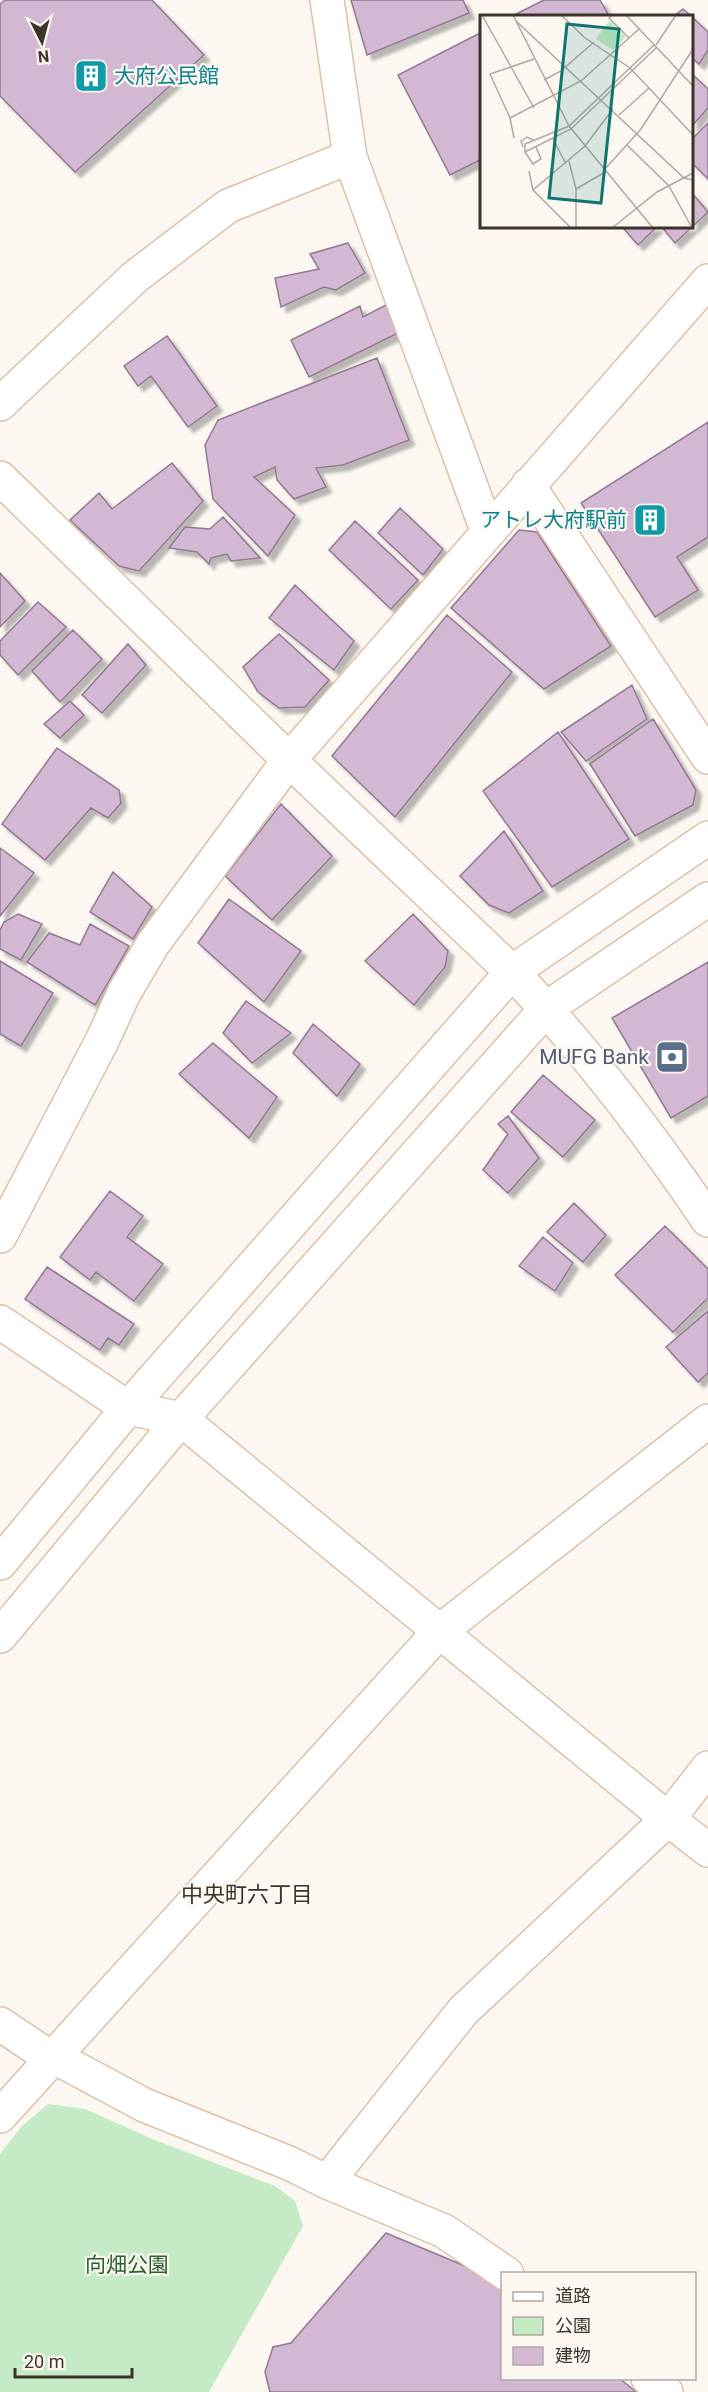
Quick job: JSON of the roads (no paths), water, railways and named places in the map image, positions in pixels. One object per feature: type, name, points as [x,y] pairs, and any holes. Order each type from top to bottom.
[{"type":"street","points":[[327,0],[350,157],[487,530]]},
{"type":"street","points":[[0,404],[135,277],[228,206],[350,157]]},
{"type":"street","points":[[0,1236],[102,1041],[124,993],[153,944],[289,760],[487,530],[708,281]]},
{"type":"street","points":[[0,478],[547,1008],[664,1156],[708,1220]]},
{"type":"street","points":[[528,484],[708,757]]},
{"type":"street","points":[[0,1563],[128,1408],[512,972],[708,837]]},
{"type":"street","points":[[0,1636],[181,1419],[547,1008],[708,899]]},
{"type":"street","points":[[0,1322],[128,1408],[181,1419],[708,1850]]},
{"type":"street","points":[[0,2116],[439,1632],[708,1421]]},
{"type":"street","points":[[327,2182],[463,2011],[668,1819],[708,1768]]},
{"type":"street","points":[[0,2024],[51,2058],[144,2105],[291,2164],[327,2182],[444,2231],[504,2272]]},
{"type":"street","points":[[649,2380],[666,2392]]},
{"type":"place","name":"大府公民館","points":[[91,76]]},
{"type":"place","name":"アトレ大府駅前","points":[[650,520]]},
{"type":"place","name":"MUFG Bank","points":[[672,1057]]},
{"type":"district","name":"中央町六丁目","points":[[247,1894]]},
{"type":"park label","name":"向畑公園","points":[[127,2265]]}]
